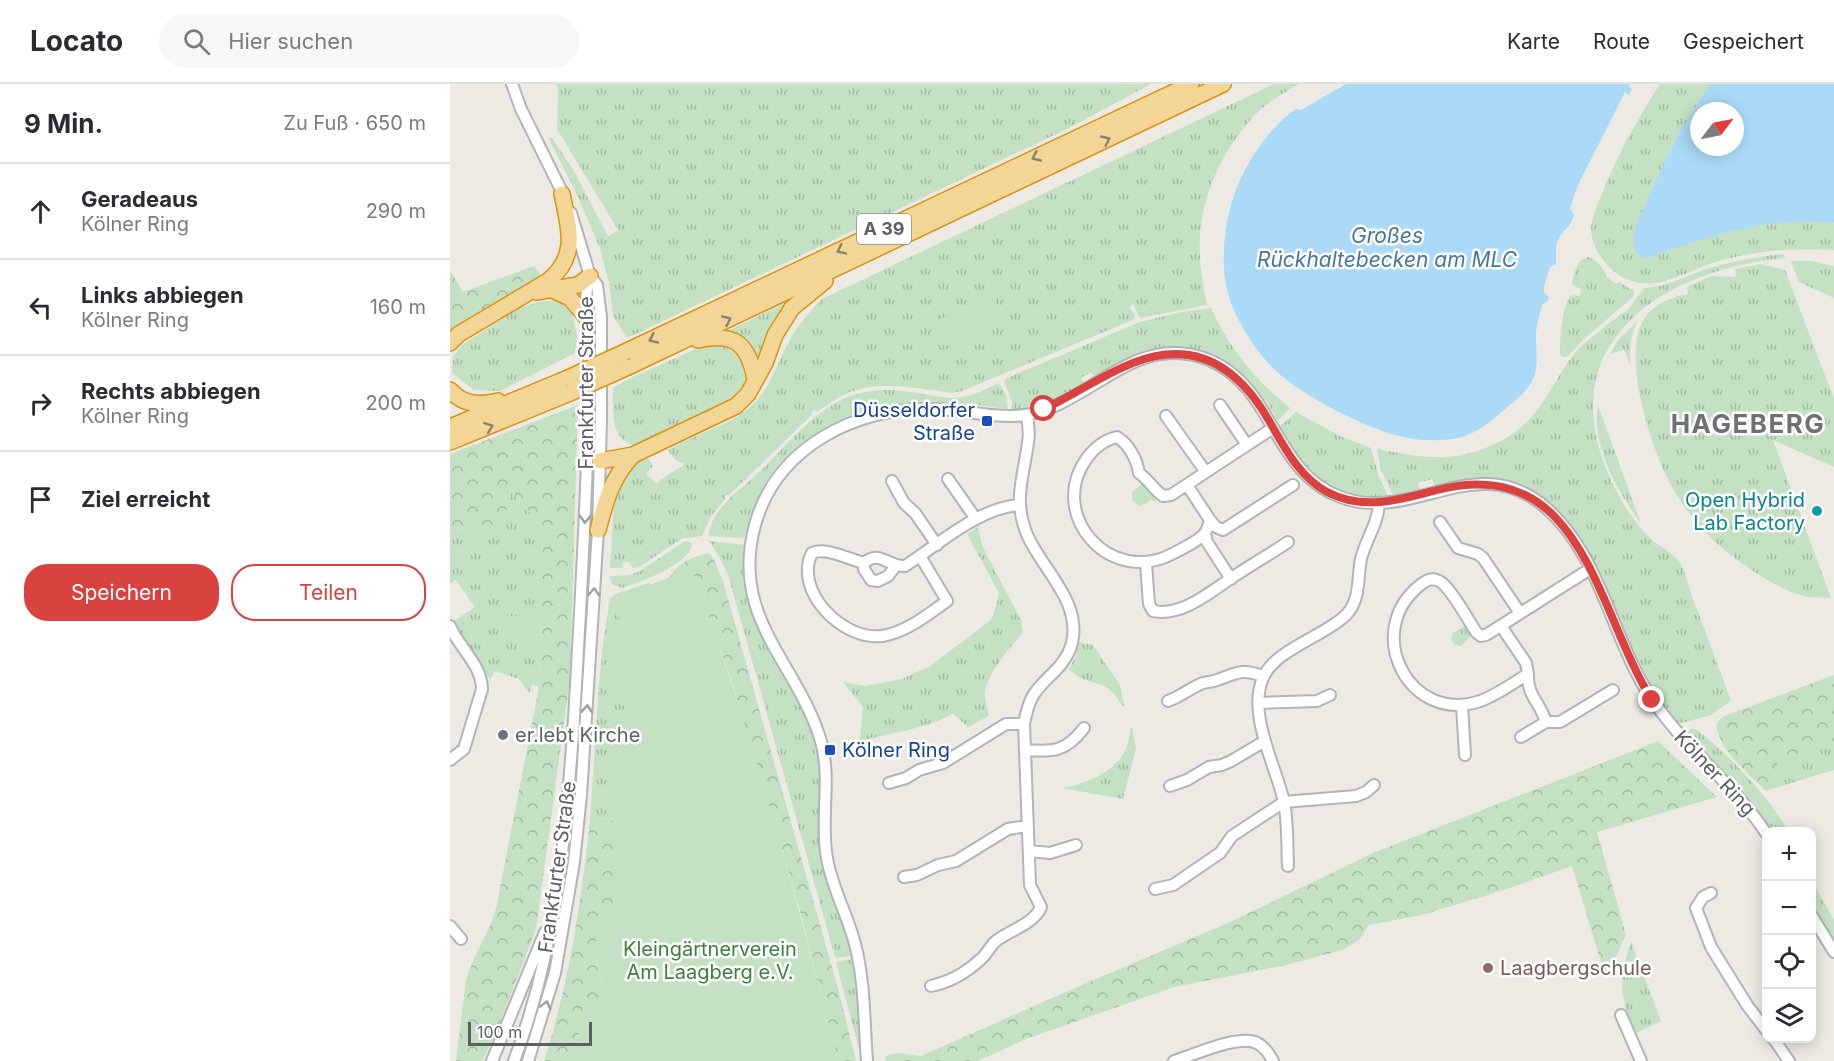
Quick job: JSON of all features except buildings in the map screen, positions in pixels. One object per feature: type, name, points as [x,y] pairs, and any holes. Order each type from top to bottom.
[{"type":"highway","name":"A 39","points":[[450,442],[628,359],[1191,84]]},
{"type":"highway","name":"A 39","points":[[628,359],[675,345],[1223,84]]},
{"type":"highway","points":[[550,285],[566,262],[569,250],[569,229],[562,194]]},
{"type":"highway","points":[[594,461],[633,455],[736,406],[748,394],[765,363],[775,336],[792,308],[852,261]]},
{"type":"highway","points":[[450,343],[476,322],[527,293],[550,285],[578,285],[590,276]]},
{"type":"highway","points":[[550,285],[575,302],[588,319]]},
{"type":"highway","points":[[675,345],[716,336],[731,338],[743,347],[752,363],[755,379]]},
{"type":"highway","name":"A 39","points":[[450,427],[539,391],[569,386]]},
{"type":"highway","points":[[450,390],[464,402],[484,404],[539,391]]},
{"type":"highway","points":[[598,530],[615,477],[633,455]]},
{"type":"street","points":[[512,84],[521,109],[579,235],[590,276]]},
{"type":"street","name":"Frankfurter Straße","points":[[528,1061],[555,973],[574,862],[581,795],[598,530],[586,288],[590,276]]},
{"type":"street","name":"Frankfurter Straße","points":[[514,1061],[531,1012],[542,970],[555,903],[568,793],[594,461],[601,317],[597,285],[590,276]]},
{"type":"street","name":"Kölner Ring","points":[[867,1061],[863,987],[858,956],[830,871],[824,839],[826,772],[823,750],[816,726],[758,616],[751,590],[749,558],[757,518],[768,490],[784,468],[803,450],[830,432],[884,412],[910,409],[1027,415],[1068,398],[1130,363],[1151,356],[1175,353],[1194,355],[1214,362],[1232,373],[1248,389],[1287,454],[1314,483],[1329,492],[1349,500],[1379,503],[1449,487],[1476,484],[1510,488],[1526,494],[1544,505],[1570,534],[1590,569],[1627,655],[1652,700],[1674,730],[1745,804],[1762,827]]},
{"type":"street","points":[[1220,405],[1247,444]]},
{"type":"street","points":[[931,986],[947,982],[979,961],[990,946],[1034,917],[1041,907],[1030,885],[1024,724],[1033,695],[1057,671],[1066,657],[1072,643],[1073,630],[1072,616],[1065,598],[1030,542],[1018,505],[1029,441],[1027,415]]},
{"type":"street","points":[[1166,416],[1205,471]]},
{"type":"street","points":[[1205,534],[1163,559],[1146,563],[1119,560],[1100,549],[1085,532],[1075,500],[1076,482],[1084,462],[1095,449],[1107,440],[1117,437],[1123,441],[1137,463],[1139,473],[1148,479],[1156,491],[1164,496],[1171,495],[1273,428]]},
{"type":"street","points":[[948,479],[976,519]]},
{"type":"street","points":[[892,481],[904,503],[915,513],[937,545]]},
{"type":"street","points":[[1187,484],[1210,520],[1216,527],[1223,530],[1293,485]]},
{"type":"street","points":[[1288,866],[1284,802],[1265,741],[1259,704],[1263,676],[1284,655],[1334,625],[1347,614],[1358,593],[1361,561],[1378,516],[1379,503]]},
{"type":"street","points":[[920,556],[948,601],[904,630],[880,636],[850,631],[829,616],[820,604],[809,576],[808,560],[812,553],[817,551],[825,551],[864,563],[874,557],[881,558],[895,567],[905,566],[920,556],[937,545],[976,519],[1002,507],[1018,505]]},
{"type":"street","points":[[1210,520],[1205,534],[1207,542],[1231,579]]},
{"type":"street","points":[[1440,522],[1458,548],[1478,554],[1483,558],[1520,613]]},
{"type":"street","points":[[1146,563],[1149,604],[1153,611],[1162,613],[1189,605],[1288,542]]},
{"type":"street","points":[[864,563],[867,575],[871,580],[878,581],[888,576],[895,567]]},
{"type":"street","points":[[1528,674],[1490,697],[1462,705],[1437,701],[1413,686],[1404,675],[1396,658],[1393,629],[1396,616],[1407,596],[1429,579],[1437,580],[1444,584],[1481,636],[1501,626],[1590,569]]},
{"type":"street","points":[[1501,626],[1526,663],[1527,687],[1546,722]]},
{"type":"street","points":[[450,629],[482,679],[482,689],[464,749],[450,760]]},
{"type":"street","points":[[1168,701],[1181,697],[1201,684],[1239,671],[1263,676]]},
{"type":"street","points":[[1521,737],[1546,722],[1560,722],[1613,690]]},
{"type":"street","points":[[1259,704],[1317,701],[1330,694]]},
{"type":"street","points":[[1462,705],[1464,755]]},
{"type":"street","points":[[889,783],[943,763],[1006,724],[1024,724]]},
{"type":"street","points":[[1024,750],[1052,751],[1064,747],[1075,741],[1084,728]]},
{"type":"street","points":[[1170,786],[1187,780],[1209,767],[1231,761],[1265,741]]},
{"type":"street","points":[[1155,889],[1173,885],[1220,854],[1232,836],[1284,802],[1356,796],[1366,792],[1374,785]]},
{"type":"street","points":[[904,877],[917,875],[938,865],[956,861],[1008,829],[1027,826]]},
{"type":"street","points":[[1029,851],[1050,853],[1076,845]]},
{"type":"street","points":[[1711,893],[1704,897],[1696,908],[1711,947],[1747,1005],[1762,1024]]},
{"type":"street","points":[[492,1061],[545,934],[555,903]]},
{"type":"street","points":[[1816,923],[1834,952]]},
{"type":"street","points":[[450,926],[461,939]]},
{"type":"street","points":[[1621,1016],[1641,1061]]},
{"type":"street","points":[[1174,1061],[1245,1040],[1258,1043],[1269,1053],[1273,1061]]},
{"type":"street","points":[[1776,1043],[1789,1061]]},
{"type":"green space","points":[[556,84],[1151,84],[1063,131],[627,338],[613,316],[609,282],[599,246],[549,139],[552,138],[574,171],[608,236],[618,230],[557,129],[558,91]]},
{"type":"green space","points":[[1274,84],[1299,84],[1263,107],[1242,130],[1221,162],[1207,198],[1202,216],[1200,254],[1207,305],[1140,318],[1133,304],[1129,308],[1134,313],[1135,319],[962,391],[953,393],[888,386],[862,388],[850,392],[817,412],[815,410],[811,413],[812,415],[729,495],[724,497],[725,499],[712,515],[702,536],[681,539],[639,567],[633,568],[629,562],[623,562],[623,568],[610,568],[614,503],[620,484],[627,472],[642,458],[649,459],[653,466],[646,474],[656,483],[685,464],[675,460],[668,450],[727,422],[748,409],[766,387],[795,331],[822,299]]},
{"type":"green space","points":[[1660,84],[1711,84],[1699,102],[1690,102],[1690,116],[1685,123],[1694,240],[1763,224],[1816,221],[1834,223],[1834,250],[1804,249],[1760,252],[1716,262],[1656,283],[1631,281],[1620,276],[1600,255],[1594,245],[1591,228],[1598,203],[1610,175],[1637,122]]},
{"type":"green space","points":[[1783,254],[1785,258],[1737,266],[1692,281],[1654,301],[1623,328],[1602,361],[1593,399],[1598,444],[1618,494],[1643,531],[1680,563],[1731,701],[1709,716],[1676,724],[1639,669],[1601,575],[1598,575],[1579,539],[1512,483],[1492,479],[1473,479],[1435,486],[1433,479],[1418,483],[1420,490],[1393,495],[1381,470],[1377,449],[1420,456],[1447,457],[1475,452],[1496,443],[1514,433],[1529,419],[1540,407],[1575,353],[1597,332],[1627,311],[1644,288],[1667,284],[1731,262]]},
{"type":"green space","points":[[1589,257],[1616,284],[1619,282],[1634,291],[1633,297],[1584,339],[1567,357],[1562,357],[1560,355],[1561,332],[1565,306],[1572,295],[1580,296],[1581,289],[1572,283],[1575,270],[1581,260]]},
{"type":"green space","points":[[1791,261],[1812,261],[1834,266],[1834,298],[1799,282]]},
{"type":"green space","points":[[1760,264],[1785,270],[1834,399],[1834,467],[1773,440],[1831,598],[1808,597],[1782,588],[1739,561],[1705,532],[1693,518],[1666,476],[1643,410],[1638,385],[1636,342],[1641,325],[1649,313],[1660,303],[1688,294],[1687,287],[1711,276],[1736,277],[1735,269]]},
{"type":"green space","points":[[534,266],[542,276],[471,316],[450,334],[450,270],[463,292]]},
{"type":"green space","points":[[992,297],[1003,322],[944,347],[933,322]]},
{"type":"green space","points":[[541,301],[558,301],[572,312],[577,335],[575,353],[500,391],[474,390],[452,373],[453,356],[462,345],[519,308]]},
{"type":"green space","points":[[787,302],[761,357],[756,358],[745,338],[730,330]]},
{"type":"green space","points":[[1211,308],[1235,351],[1254,374],[1290,408],[1278,421],[1266,400],[1263,401],[1226,363],[1206,353],[1186,349],[1165,350],[1143,355],[1119,364],[1095,377],[1091,372],[1081,378],[1085,384],[1068,393],[1041,404],[1012,410],[1012,402],[1004,381],[1007,378],[1140,322]]},
{"type":"green space","points":[[1638,320],[1631,343],[1631,367],[1624,350],[1610,354],[1618,340]]},
{"type":"green space","points":[[707,344],[730,345],[742,353],[748,378],[744,390],[736,399],[639,446],[629,444],[622,439],[613,416],[613,388]]},
{"type":"green space","points":[[999,383],[1006,394],[1008,409],[978,405],[977,408],[908,405],[885,408],[842,421],[804,444],[773,476],[758,500],[744,538],[709,536],[714,518],[726,502],[814,418],[841,400],[869,391],[881,390],[958,398]]},
{"type":"green space","points":[[578,405],[570,679],[536,929],[496,1033],[482,1061],[456,1061],[466,980],[496,909],[539,687],[543,529],[511,489],[502,532],[450,529],[450,454]]},
{"type":"green space","points":[[1598,405],[1641,524],[1615,483],[1602,452],[1597,421]]},
{"type":"green space","points":[[1296,412],[1340,436],[1371,448],[1378,474],[1388,496],[1352,495],[1330,487],[1311,474],[1295,456],[1278,428]]},
{"type":"green space","points":[[1140,480],[1151,489],[1156,502],[1150,500],[1139,506],[1132,500],[1132,492],[1141,485]]},
{"type":"green space","points":[[511,489],[543,529],[539,687],[532,684],[529,693],[519,679],[495,671],[490,680],[454,621],[475,607],[456,580],[450,583],[450,529],[502,532]]},
{"type":"green space","points":[[978,527],[982,545],[1021,620],[1023,633],[990,677],[985,695],[989,716],[968,727],[953,714],[920,727],[864,740],[859,747],[863,707],[843,682],[865,686],[902,679],[930,666],[991,620],[999,593],[967,534]]},
{"type":"green space","points":[[685,541],[692,545],[689,552],[673,566],[622,588],[612,584],[609,576],[630,575],[640,571]]},
{"type":"green space","points":[[709,541],[745,545],[746,583],[759,630],[802,708],[812,732],[820,767],[819,835],[822,862],[852,950],[850,956],[835,957],[728,575]]},
{"type":"green space","points":[[709,553],[723,581],[839,992],[856,1061],[838,1061],[800,911],[731,679],[691,570],[669,578],[686,561]]},
{"type":"green space","name":"Kleingärtnerverein Am Laagberg e.V.","points":[[691,569],[734,690],[772,813],[838,1061],[564,1061],[576,1038],[605,1004],[595,949],[599,923],[616,923],[611,738],[612,721],[622,719],[626,708],[614,697],[610,648],[620,619],[616,594],[648,583],[652,584]]},
{"type":"green space","points":[[616,594],[620,619],[610,648],[626,708],[622,719],[612,721],[614,821],[590,821],[603,644],[610,598]]},
{"type":"green space","points":[[502,616],[538,616],[537,637],[502,637]]},
{"type":"green space","points":[[1467,624],[1473,634],[1461,646],[1454,644],[1451,639],[1452,634]]},
{"type":"green space","points":[[1078,642],[1093,645],[1120,685],[1124,706],[1110,690],[1083,679],[1069,669],[1076,656]]},
{"type":"green space","points":[[1834,675],[1834,747],[1793,755],[1781,760],[1775,769],[1775,788],[1766,791],[1729,753],[1716,725],[1722,717]]},
{"type":"green space","points":[[1132,727],[1136,749],[1123,799],[1062,788],[1086,782],[1108,770],[1124,752]]},
{"type":"green space","points":[[1695,729],[1720,749],[1771,805],[1786,827],[1769,827],[1742,793],[1684,733]]},
{"type":"green space","points":[[1658,741],[1717,797],[1597,832],[1626,935],[1608,975],[1601,962],[1572,866],[1422,915],[1369,925],[1359,940],[1342,950],[1286,965],[1174,987],[1026,1039],[978,1061],[886,1061],[885,1056],[899,1053],[921,1056],[1228,923],[1373,853]]},
{"type":"green space","points":[[1834,747],[1834,770],[1775,788],[1775,769],[1781,760],[1793,755]]},
{"type":"green space","points":[[590,821],[614,821],[617,923],[595,949],[605,1004],[576,1038],[564,1061],[544,1061],[553,1032],[573,942]]},
{"type":"green space","points":[[1816,888],[1834,920],[1834,942],[1816,913]]},
{"type":"green space","points":[[1631,942],[1661,1021],[1634,1034],[1623,999],[1622,988],[1624,966]]},
{"type":"green space","points":[[851,959],[858,982],[862,1061],[836,962]]},
{"type":"water","name":"Großes Rückhaltebecken am MLC","points":[[1346,84],[1630,84],[1632,89],[1629,95],[1625,92],[1578,185],[1570,208],[1574,215],[1557,243],[1556,264],[1550,267],[1544,287],[1544,293],[1549,297],[1548,301],[1542,305],[1536,329],[1537,363],[1532,381],[1523,393],[1495,418],[1468,435],[1447,440],[1399,436],[1369,426],[1317,400],[1287,380],[1263,357],[1241,325],[1228,295],[1224,265],[1225,235],[1235,192],[1245,170],[1268,135],[1286,116]]},
{"type":"water","points":[[1711,84],[1834,84],[1834,223],[1786,222],[1739,229],[1648,258],[1641,257],[1635,252],[1634,237],[1637,222],[1664,163],[1690,116],[1690,156],[1744,156],[1744,102],[1699,102]]},
{"type":"place","name":"Düsseldorfer Straße","points":[[987,421]]},
{"type":"place","name":"Open Hybrid Lab Factory","points":[[1817,511]]},
{"type":"place","name":"er.lebt Kirche","points":[[503,735]]},
{"type":"place","name":"Kölner Ring","points":[[830,750]]},
{"type":"place","name":"Laagbergschule","points":[[1488,968]]},
{"type":"district","name":"HAGEBERG","points":[[1748,424]]},
{"type":"route","points":[[1044,409],[1130,363],[1151,356],[1175,353],[1194,355],[1214,362],[1232,373],[1248,389],[1264,412],[1287,454],[1305,476],[1329,492],[1349,500],[1368,503],[1386,503],[1449,487],[1476,484],[1495,485],[1526,494],[1544,505],[1559,520],[1579,548],[1600,589],[1627,655],[1652,700]]}]
